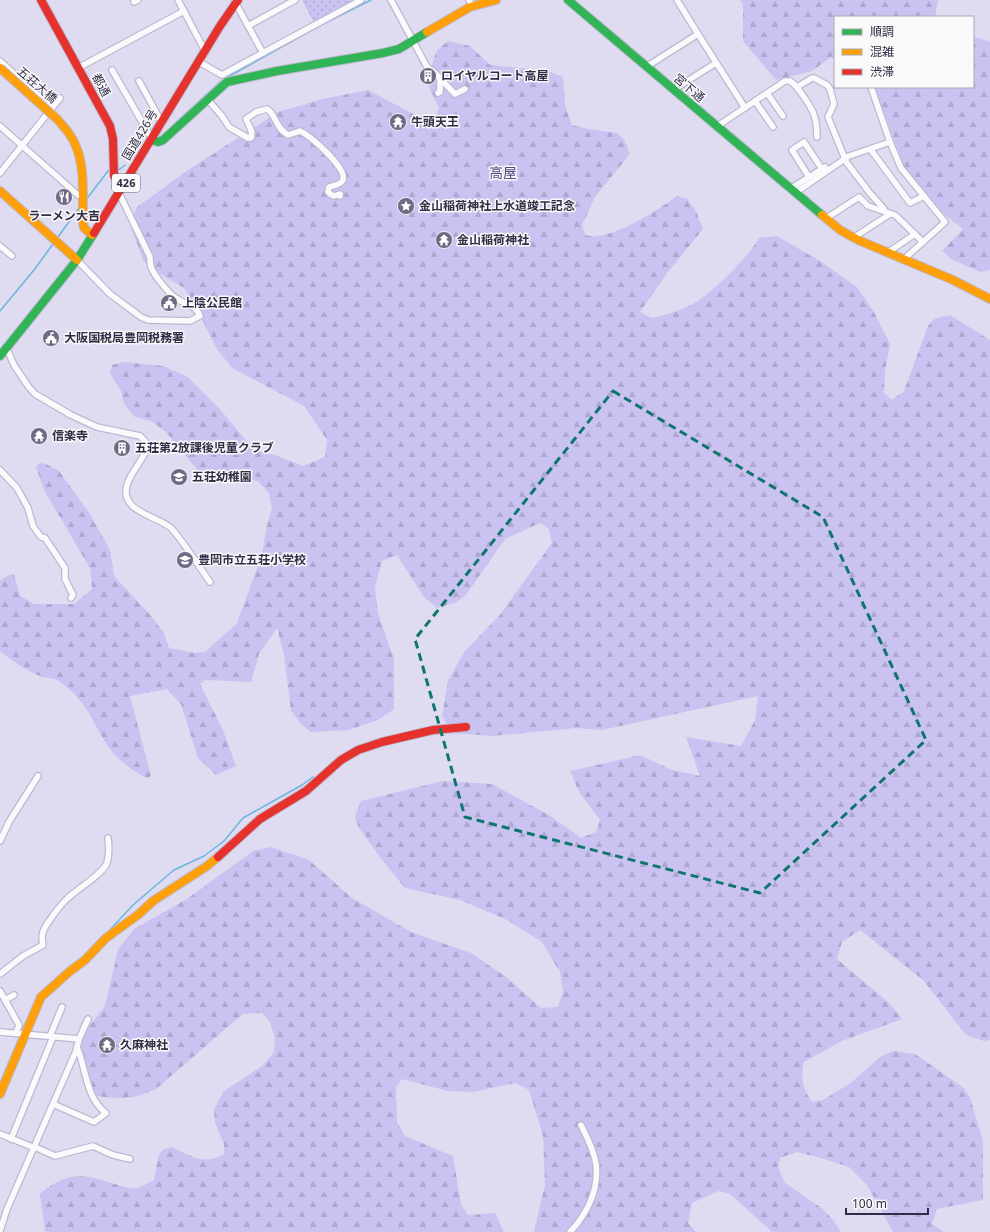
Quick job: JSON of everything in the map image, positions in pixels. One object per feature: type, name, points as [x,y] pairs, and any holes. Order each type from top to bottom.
[{"type":"main road","name":"都通","points":[[41,0],[110,126],[115,178],[125,184]]},
{"type":"main road","points":[[152,140],[156,142],[161,141],[227,82],[245,79],[277,70],[383,53],[399,49],[470,3],[496,0]]},
{"type":"main road","name":"宮下通","points":[[568,0],[716,127],[840,230],[853,238],[887,253],[972,288],[990,299]]},
{"type":"main road","name":"国道426号","points":[[0,356],[77,260],[236,1]]},
{"type":"main road","name":"五荘大橋","points":[[0,68],[58,119],[70,133],[79,155],[83,175],[83,226],[92,235]]},
{"type":"main road","points":[[0,191],[77,260]]},
{"type":"main road","points":[[0,1094],[41,997],[68,972],[85,960],[106,938],[165,892],[207,866],[260,819],[306,791],[341,760],[358,750],[382,742],[433,730],[466,727]]},
{"type":"street","points":[[178,0],[205,52]]},
{"type":"street","points":[[248,26],[295,0]]},
{"type":"street","points":[[199,62],[222,75],[361,0]]},
{"type":"street","points":[[391,0],[427,67],[455,94],[465,89]]},
{"type":"street","points":[[677,0],[745,108]]},
{"type":"street","points":[[236,1],[263,53]]},
{"type":"street","points":[[78,68],[184,11]]},
{"type":"street","points":[[646,67],[698,34]]},
{"type":"street","points":[[0,61],[52,108]]},
{"type":"street","points":[[673,90],[716,63]]},
{"type":"street","points":[[112,70],[152,140]]},
{"type":"street","points":[[438,93],[440,92],[440,78]]},
{"type":"street","points":[[797,87],[814,78],[830,89],[834,104],[828,117],[844,159],[884,209]]},
{"type":"street","points":[[139,81],[162,123]]},
{"type":"street","points":[[716,127],[788,81],[792,82],[797,87],[813,112],[817,125],[817,137]]},
{"type":"street","points":[[830,89],[834,88]]},
{"type":"street","points":[[871,88],[890,142],[901,168],[945,222],[903,260]]},
{"type":"street","points":[[767,93],[783,116]]},
{"type":"street","points":[[0,173],[60,98]]},
{"type":"street","points":[[208,100],[222,116],[229,128],[248,138],[251,138],[252,135],[251,128],[246,119],[256,112],[267,110],[272,114],[277,126],[282,132],[288,135],[300,131],[306,134],[328,153],[340,171],[343,180],[341,183],[330,187],[328,192],[334,196],[341,195]]},
{"type":"street","points":[[755,101],[773,127]]},
{"type":"street","points":[[0,126],[82,197]]},
{"type":"street","points":[[792,191],[823,168],[804,142],[792,150],[809,177]]},
{"type":"street","points":[[792,191],[849,156],[890,142]]},
{"type":"street","points":[[871,150],[910,203],[924,196]]},
{"type":"street","points":[[77,260],[110,294],[141,317],[148,320],[190,321],[200,316],[194,307],[178,300],[169,293],[156,276],[151,268],[150,257],[119,193]]},
{"type":"street","points":[[825,219],[859,197],[868,206],[895,215],[923,242]]},
{"type":"street","points":[[853,238],[890,214]]},
{"type":"street","points":[[887,253],[915,234]]},
{"type":"street","points":[[0,246],[12,256]]},
{"type":"street","points":[[6,349],[28,386],[36,394],[71,415],[97,427],[140,436],[145,441],[148,447],[127,485],[129,502],[144,514],[171,528],[210,582]]},
{"type":"street","points":[[0,471],[17,488],[28,508],[34,526],[41,537],[45,538],[62,561],[65,568],[65,580],[73,595],[71,598]]},
{"type":"street","points":[[0,841],[9,822],[38,776]]},
{"type":"street","points":[[0,974],[23,956],[43,945],[41,938],[44,926],[68,897],[102,870],[106,864],[108,856],[108,838]]},
{"type":"street","points":[[14,995],[2,996],[19,1025],[16,1033]]},
{"type":"street","points":[[11,1139],[62,1007]]},
{"type":"street","points":[[0,1231],[7,1209],[35,1148],[88,1019]]},
{"type":"street","points":[[0,1032],[79,1039]]},
{"type":"street","points":[[53,1104],[94,1122],[106,1113],[99,1108],[91,1092],[77,1047]]},
{"type":"street","points":[[570,1232],[580,1220],[592,1199],[595,1186],[596,1164],[590,1143],[581,1125]]},
{"type":"street","points":[[0,1134],[55,1156],[93,1146],[113,1155],[130,1159]]},
{"type":"highlighted area","points":[[613,391],[823,517],[926,740],[760,893],[465,817],[415,639]]},
{"type":"green space","points":[[302,0],[357,0],[314,23]]},
{"type":"green space","points":[[740,0],[938,0],[935,16],[834,16],[834,59],[831,57],[812,71],[776,80],[743,41],[743,4]]},
{"type":"green space","points":[[974,36],[990,42],[990,270],[980,272],[953,260],[942,251],[963,229],[940,211],[904,166],[874,88],[974,88]]},
{"type":"green space","points":[[448,41],[470,46],[490,65],[548,71],[563,77],[565,106],[572,125],[617,133],[624,139],[630,154],[595,197],[582,225],[585,235],[596,236],[618,231],[639,220],[677,196],[687,199],[696,211],[703,229],[668,272],[640,312],[652,318],[677,311],[694,304],[726,278],[746,256],[759,238],[777,236],[820,261],[857,287],[875,314],[890,344],[885,371],[884,393],[892,400],[904,391],[928,326],[934,319],[950,315],[990,340],[990,1040],[984,1041],[966,1035],[923,980],[860,930],[842,942],[837,959],[890,1004],[902,1019],[842,1041],[804,1062],[802,1073],[804,1088],[812,1102],[823,1100],[852,1082],[880,1057],[893,1051],[915,1054],[964,1088],[970,1098],[983,1141],[983,1200],[937,1209],[932,1224],[944,1232],[893,1232],[867,1185],[849,1167],[797,1152],[780,1158],[778,1167],[785,1183],[823,1209],[834,1221],[841,1232],[772,1232],[730,1194],[718,1191],[692,1203],[688,1223],[696,1232],[534,1232],[545,1185],[543,1136],[529,1090],[515,1083],[473,1092],[448,1091],[402,1079],[396,1087],[397,1122],[405,1136],[453,1156],[461,1204],[468,1215],[495,1213],[504,1232],[45,1231],[40,1194],[59,1181],[76,1176],[85,1176],[126,1187],[137,1188],[154,1180],[158,1157],[162,1150],[172,1147],[192,1156],[204,1159],[217,1158],[224,1154],[224,1144],[215,1123],[214,1109],[224,1091],[262,1066],[274,1052],[275,1038],[270,1022],[262,1013],[243,1014],[156,1089],[148,1093],[126,1098],[96,1096],[92,1089],[82,1054],[81,1041],[83,1034],[105,1006],[118,950],[134,929],[187,899],[253,851],[271,847],[309,860],[352,898],[411,932],[471,953],[506,977],[541,1008],[558,1007],[563,992],[560,972],[542,942],[505,919],[460,900],[405,888],[379,856],[358,826],[355,816],[361,801],[443,781],[492,784],[549,815],[581,838],[596,832],[600,820],[579,792],[570,771],[640,755],[672,770],[700,776],[686,737],[741,746],[755,720],[758,696],[602,730],[576,728],[492,736],[452,733],[442,716],[448,681],[464,652],[499,616],[552,543],[549,529],[540,523],[505,539],[466,595],[457,602],[437,608],[424,597],[397,555],[382,561],[375,586],[378,614],[394,659],[394,709],[378,720],[348,730],[311,732],[302,725],[291,711],[284,655],[277,628],[259,654],[251,682],[205,680],[200,684],[223,730],[236,766],[216,775],[198,758],[181,704],[167,689],[130,696],[151,776],[147,778],[129,767],[113,752],[82,703],[68,688],[57,680],[42,677],[31,672],[0,651],[0,581],[3,578],[14,574],[20,596],[34,604],[74,604],[92,589],[90,568],[45,492],[36,467],[40,463],[46,464],[59,471],[90,514],[110,550],[114,576],[151,616],[164,633],[169,648],[195,653],[205,652],[237,623],[262,555],[267,525],[272,508],[269,493],[258,481],[210,477],[200,473],[166,432],[151,421],[135,417],[124,404],[121,391],[110,373],[112,365],[123,362],[163,366],[188,377],[218,407],[254,450],[275,455],[303,466],[325,457],[327,440],[304,406],[232,368],[217,349],[184,288],[144,262],[130,225],[137,207],[188,170],[278,112],[323,99],[368,90],[415,115],[435,119],[439,108],[428,85],[429,73],[437,50]]},
{"type":"waterway","points":[[172,126],[221,81],[319,26],[371,0]]},
{"type":"waterway","points":[[117,170],[125,165]]},
{"type":"waterway","points":[[85,201],[108,171],[111,171]]},
{"type":"waterway","points":[[58,237],[79,208]]},
{"type":"waterway","points":[[0,311],[34,270],[53,244]]},
{"type":"waterway","points":[[108,932],[133,905],[174,870],[204,856],[224,841],[243,818],[302,785],[313,777]]},
{"type":"waterway","points":[[21,1032],[38,996]]},
{"type":"waterway","points":[[0,1083],[20,1036]]},
{"type":"traffic: fast","points":[[568,0],[822,215]]},
{"type":"traffic: fast","points":[[152,140],[158,142],[163,140],[227,82],[277,71],[383,53],[399,49],[427,32]]},
{"type":"traffic: fast","points":[[0,356],[77,260],[94,233]]},
{"type":"traffic: slow","points":[[427,32],[470,7],[496,0]]},
{"type":"traffic: slow","points":[[0,68],[57,119]]},
{"type":"traffic: slow","points":[[57,119],[71,137],[78,153],[81,163],[83,183],[83,223],[84,228],[92,235]]},
{"type":"traffic: slow","points":[[0,191],[77,260]]},
{"type":"traffic: slow","points":[[822,215],[840,230],[858,240],[953,280],[990,299]]},
{"type":"traffic: slow","points":[[0,1094],[41,997],[85,960],[106,938],[139,914],[153,901],[207,866],[218,857]]},
{"type":"traffic: jam","points":[[41,0],[110,126],[113,139],[114,176],[125,184]]},
{"type":"traffic: jam","points":[[94,233],[220,26],[238,0]]},
{"type":"traffic: jam","points":[[218,857],[260,819],[306,791],[341,760],[358,750],[382,742],[433,730],[466,727]]},
{"type":"place","name":"ロイヤルコート高屋","points":[[428,76]]},
{"type":"place","name":"牛頭天王","points":[[398,122]]},
{"type":"place","name":"ラーメン大吉","points":[[64,197]]},
{"type":"place","name":"金山稲荷神社上水道竣工記念","points":[[406,206]]},
{"type":"place","name":"金山稲荷神社","points":[[444,240]]},
{"type":"place","name":"上陰公民館","points":[[169,303]]},
{"type":"place","name":"大阪国税局豊岡税務署","points":[[51,338]]},
{"type":"place","name":"信楽寺","points":[[39,436]]},
{"type":"place","name":"五荘第2放課後児童クラブ","points":[[122,448]]},
{"type":"place","name":"五荘幼稚園","points":[[179,477]]},
{"type":"place","name":"豊岡市立五荘小学校","points":[[185,560]]},
{"type":"place","name":"久麻神社","points":[[107,1045]]},
{"type":"district","name":"高屋","points":[[503,173]]}]
